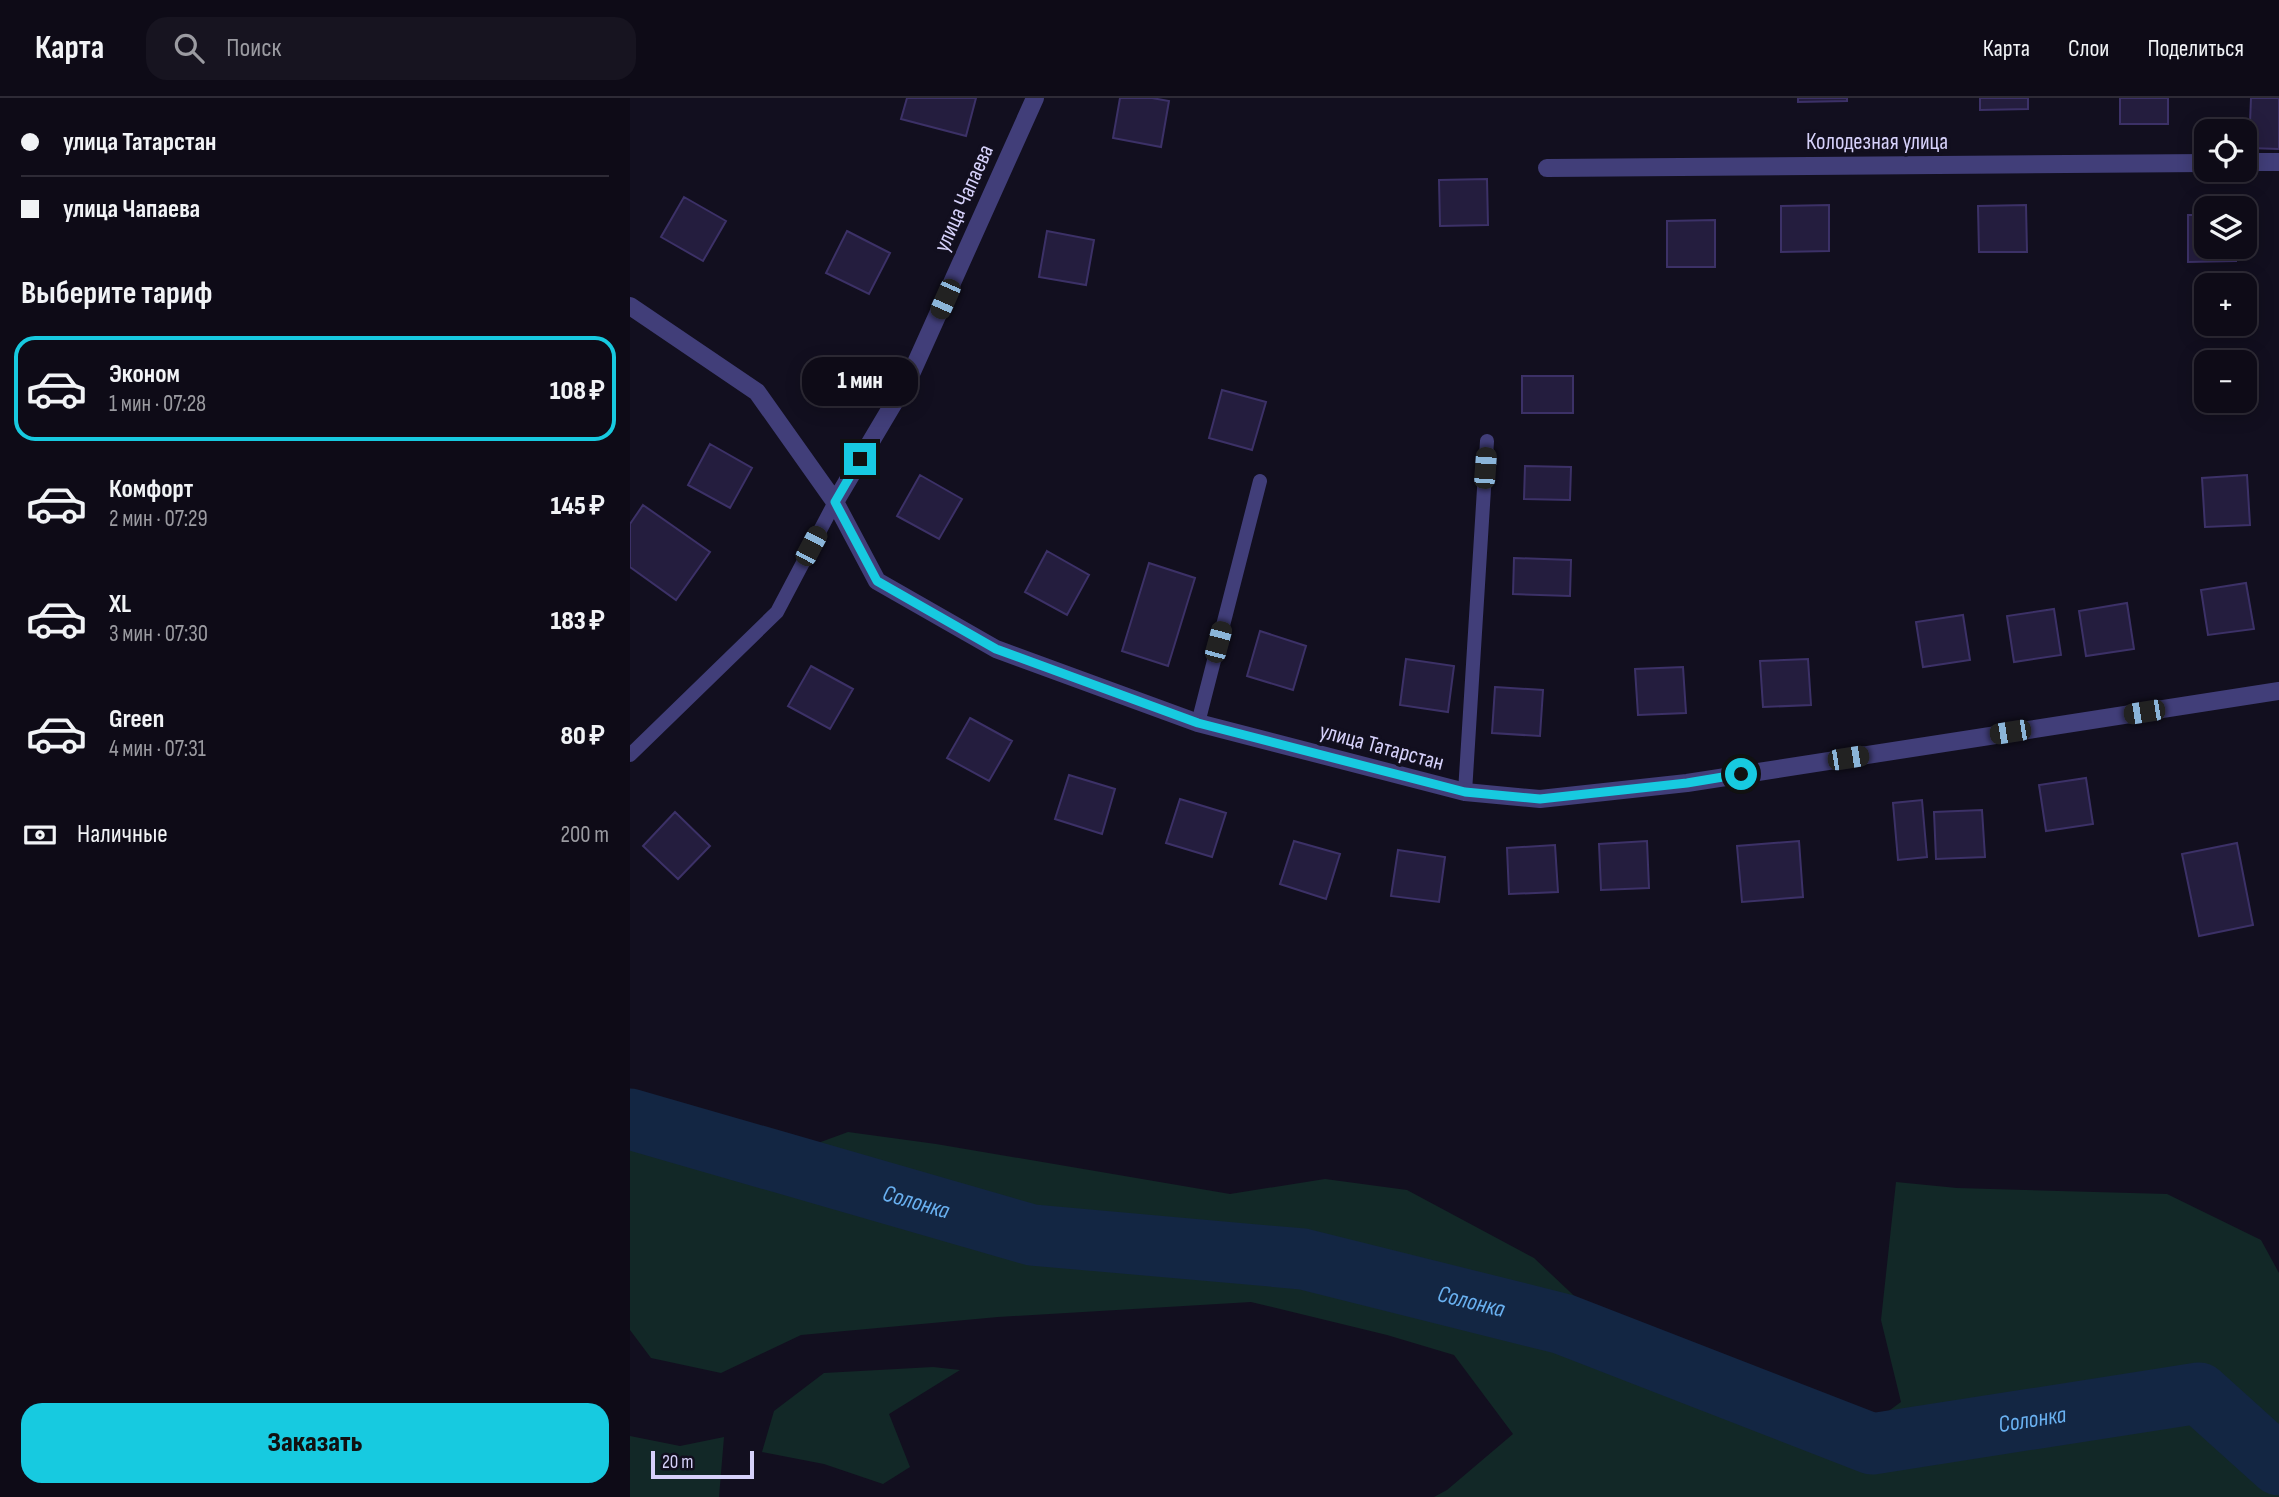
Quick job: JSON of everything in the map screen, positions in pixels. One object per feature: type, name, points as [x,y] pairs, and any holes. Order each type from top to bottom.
[{"type":"street","name":"улица Чапаева","points":[[835,502],[911,374],[1035,98]]},
{"type":"street","points":[[2257,162],[2279,162]]},
{"type":"street","name":"Колодезная улица","points":[[1547,168],[2194,163]]},
{"type":"street","name":"улица Татарстан","points":[[630,306],[757,392],[835,502],[877,581],[996,649],[1198,723],[1465,792],[1540,799],[1687,783],[2279,691]]},
{"type":"lane","points":[[1465,792],[1487,441]]},
{"type":"lane","points":[[1198,723],[1260,481]]},
{"type":"lane","points":[[630,755],[777,612],[835,502]]},
{"type":"green space","points":[[630,1123],[736,1173],[848,1132],[936,1144],[1230,1194],[1325,1179],[1407,1190],[1534,1258],[1640,1358],[1731,1396],[1857,1434],[1901,1402],[1881,1320],[1896,1182],[1957,1188],[2167,1194],[2261,1240],[2279,1273],[2279,1497],[1434,1497],[1447,1490],[1513,1434],[1454,1355],[1387,1335],[1251,1302],[998,1317],[801,1335],[721,1373],[651,1358],[630,1330]]},
{"type":"green space","points":[[933,1367],[960,1370],[889,1414],[910,1467],[883,1484],[824,1464],[762,1452],[774,1411],[824,1373]]},
{"type":"green space","points":[[630,1436],[680,1446],[724,1437],[719,1497],[630,1497]]},
{"type":"building","points":[[907,98],[976,98],[966,136],[901,119]]},
{"type":"building","points":[[1120,98],[1169,101],[1161,147],[1113,138]]},
{"type":"building","points":[[1798,98],[1847,98],[1847,101],[1798,102]]},
{"type":"building","points":[[1980,98],[2028,98],[2028,109],[1980,110]]},
{"type":"building","points":[[2120,98],[2168,98],[2168,124],[2120,124]]},
{"type":"building","points":[[2251,98],[2279,98],[2279,149],[2257,148],[2257,119],[2250,119]]},
{"type":"building","points":[[1487,179],[1488,225],[1440,226],[1439,180]]},
{"type":"building","points":[[684,197],[726,221],[703,261],[661,237]]},
{"type":"building","points":[[1829,205],[1829,251],[1781,252],[1781,206]]},
{"type":"building","points":[[2026,205],[2027,252],[1979,252],[1978,206]]},
{"type":"building","points":[[2188,215],[2194,215],[2194,259],[2236,259],[2236,261],[2188,262]]},
{"type":"building","points":[[1715,220],[1715,267],[1667,267],[1667,221]]},
{"type":"building","points":[[847,231],[890,253],[869,294],[826,273]]},
{"type":"building","points":[[1047,231],[1094,240],[1086,285],[1039,277]]},
{"type":"building","points":[[1522,376],[1573,376],[1573,413],[1522,413]]},
{"type":"building","points":[[1222,390],[1266,402],[1252,450],[1209,438]]},
{"type":"building","points":[[710,444],[752,468],[730,508],[688,485]]},
{"type":"building","points":[[1525,466],[1571,467],[1570,500],[1524,499]]},
{"type":"building","points":[[920,475],[962,499],[939,539],[897,516]]},
{"type":"building","points":[[2247,475],[2250,525],[2205,527],[2202,478]]},
{"type":"building","points":[[643,505],[710,552],[676,600],[630,567],[630,524]]},
{"type":"building","points":[[1047,551],[1089,575],[1067,615],[1025,592]]},
{"type":"building","points":[[1514,558],[1571,560],[1570,596],[1513,594]]},
{"type":"building","points":[[1149,563],[1195,578],[1168,666],[1122,651]]},
{"type":"building","points":[[2246,583],[2254,629],[2208,635],[2201,590]]},
{"type":"building","points":[[2127,603],[2134,649],[2086,656],[2079,611]]},
{"type":"building","points":[[2054,609],[2061,655],[2014,662],[2007,616]]},
{"type":"building","points":[[1963,615],[1970,660],[1923,667],[1916,622]]},
{"type":"building","points":[[1260,631],[1306,646],[1293,690],[1247,676]]},
{"type":"building","points":[[1406,659],[1454,666],[1448,712],[1400,705]]},
{"type":"building","points":[[1808,659],[1811,705],[1763,707],[1760,661]]},
{"type":"building","points":[[811,666],[853,689],[830,729],[788,706]]},
{"type":"building","points":[[1683,667],[1686,713],[1638,715],[1635,669]]},
{"type":"building","points":[[1495,687],[1543,690],[1540,736],[1492,733]]},
{"type":"building","points":[[970,718],[1012,741],[989,781],[947,758]]},
{"type":"building","points":[[1069,775],[1115,789],[1102,834],[1055,819]]},
{"type":"building","points":[[2086,778],[2093,824],[2046,831],[2039,785]]},
{"type":"building","points":[[1180,799],[1226,813],[1212,857],[1166,843]]},
{"type":"building","points":[[1922,800],[1927,857],[1898,860],[1893,803]]},
{"type":"building","points":[[1982,810],[1985,857],[1936,859],[1934,812]]},
{"type":"building","points":[[675,812],[710,846],[678,879],[643,846]]},
{"type":"building","points":[[1294,841],[1340,854],[1326,899],[1280,884]]},
{"type":"building","points":[[1647,841],[1649,888],[1601,890],[1599,844]]},
{"type":"building","points":[[1799,841],[1803,897],[1742,902],[1737,846]]},
{"type":"building","points":[[2237,843],[2253,925],[2199,936],[2182,854]]},
{"type":"building","points":[[1555,845],[1558,892],[1509,894],[1507,848]]},
{"type":"building","points":[[1398,850],[1445,857],[1439,902],[1391,896]]},
{"type":"waterway","name":"Солонка","points":[[630,1119],[1032,1235],[1303,1259],[1563,1324],[1872,1444],[2199,1393],[2279,1465]]},
{"type":"route","points":[[860,459],[835,502],[877,581],[996,649],[1198,723],[1465,792],[1540,799],[1687,783],[1741,774]]}]
